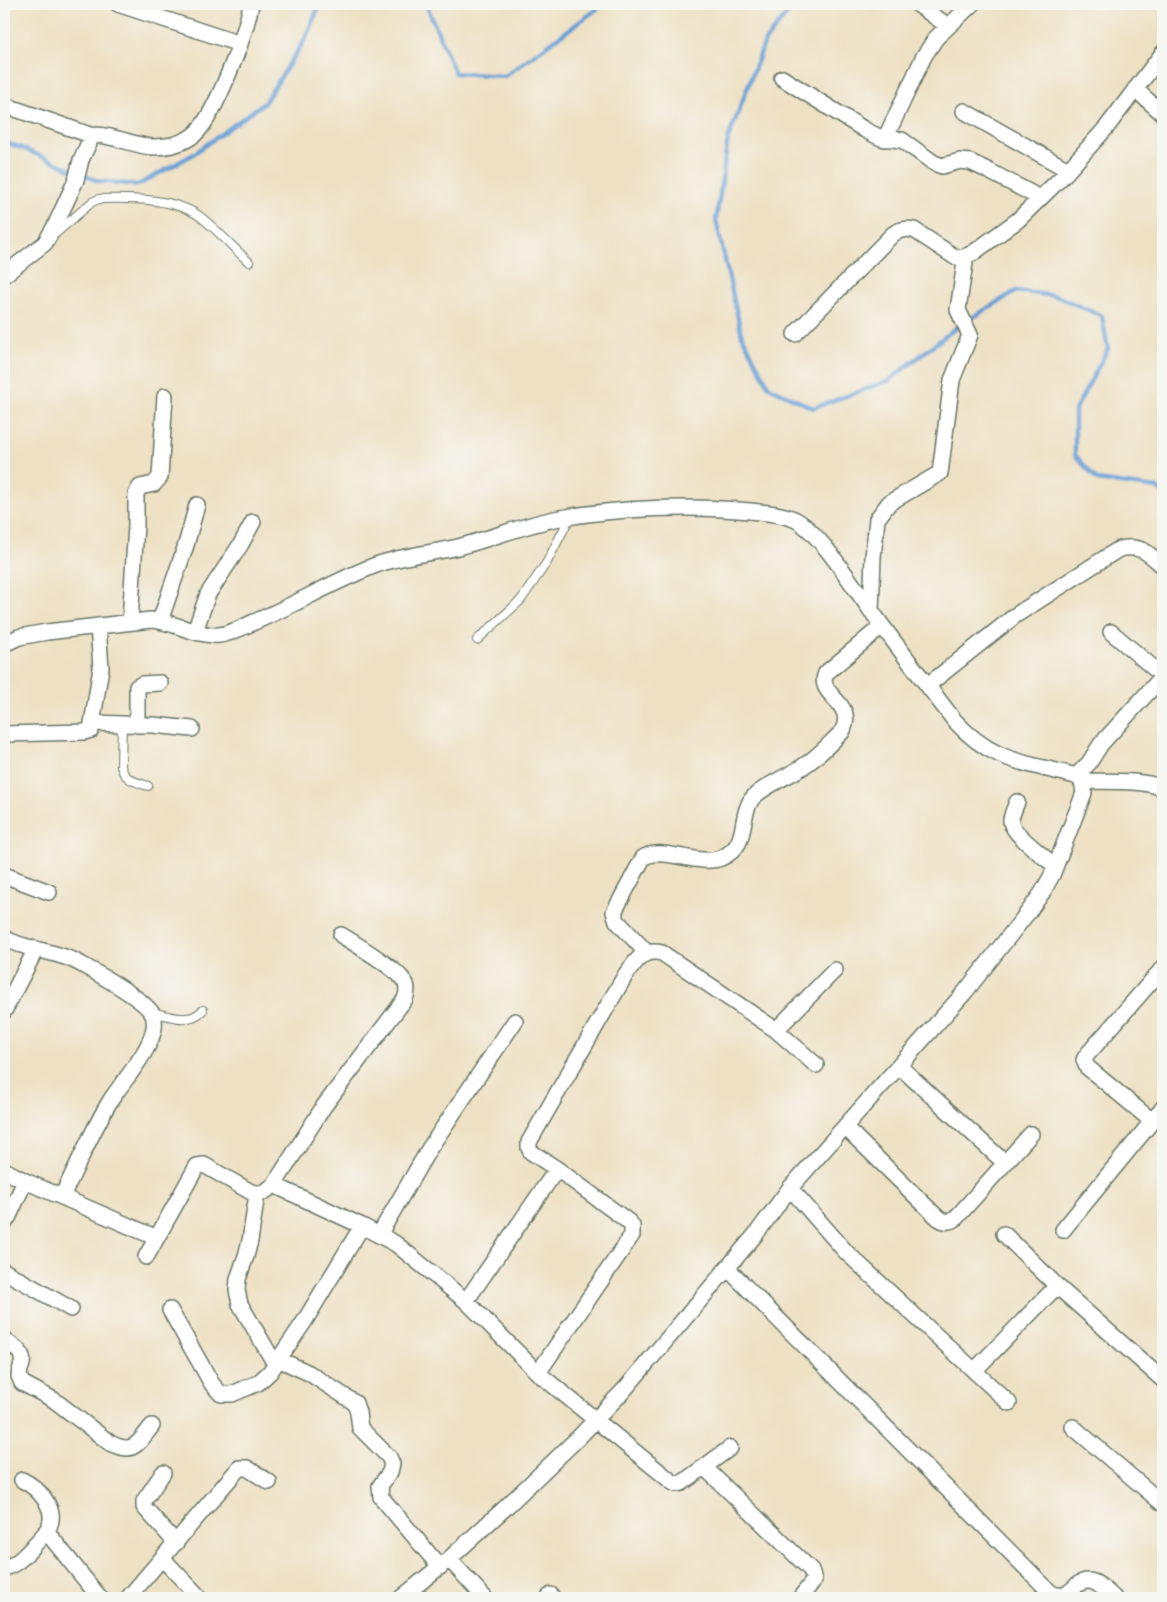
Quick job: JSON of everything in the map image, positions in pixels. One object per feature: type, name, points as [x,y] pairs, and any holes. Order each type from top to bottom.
[{"type":"street","points":[[118,4],[240,44]]},
{"type":"street","points":[[4,105],[93,136],[99,135],[152,147],[173,145],[189,138],[201,127],[207,118],[240,44],[252,4]]},
{"type":"street","points":[[917,4],[948,26]]},
{"type":"street","points":[[885,139],[924,56],[936,38],[972,4]]},
{"type":"street","points":[[795,334],[899,230],[914,230],[955,257],[966,256],[1018,220],[1068,170],[1106,128],[1163,53]]},
{"type":"street","points":[[782,78],[865,130],[885,139],[902,140],[934,163],[942,166],[960,161],[970,162],[1040,198]]},
{"type":"street","points":[[1135,89],[1163,114]]},
{"type":"street","points":[[964,111],[1068,170]]},
{"type":"street","points":[[4,275],[45,243],[76,180],[81,160],[90,138],[93,136]]},
{"type":"street","points":[[871,611],[873,556],[877,518],[889,503],[940,473],[952,380],[970,335],[958,310],[966,256]]},
{"type":"street","points":[[130,622],[136,532],[136,494],[140,487],[154,484],[160,477],[165,396]]},
{"type":"street","points":[[160,621],[197,505]]},
{"type":"street","points":[[4,644],[19,637],[47,632],[130,622],[160,621],[210,634],[228,633],[271,615],[378,564],[462,546],[516,529],[570,517],[612,512],[689,508],[737,510],[779,515],[803,525],[826,548],[882,626],[968,736],[1003,758],[1024,765],[1079,779],[1133,782],[1151,784],[1163,788]]},
{"type":"street","points":[[196,631],[208,594],[253,522]]},
{"type":"street","points":[[928,685],[1016,615],[1119,548],[1138,547],[1163,566]]},
{"type":"street","points":[[4,734],[89,732],[92,730],[101,668],[98,626]]},
{"type":"street","points":[[647,953],[617,921],[614,912],[644,858],[656,853],[713,860],[728,854],[735,848],[740,843],[744,818],[752,798],[805,765],[842,732],[846,725],[845,712],[826,687],[824,678],[826,674],[882,626]]},
{"type":"street","points":[[1079,779],[1101,744],[1163,676],[1111,632]]},
{"type":"street","points":[[130,724],[137,687],[142,684],[160,683]]},
{"type":"street","points":[[94,723],[192,729]]},
{"type":"street","points":[[402,1598],[445,1563],[580,1437],[625,1389],[728,1269],[790,1188],[965,992],[1029,912],[1047,884],[1084,793],[1079,779]]},
{"type":"street","points":[[1017,802],[1011,819],[1012,825],[1022,837],[1055,866]]},
{"type":"street","points":[[4,876],[49,892]]},
{"type":"street","points":[[146,1257],[197,1166],[204,1165],[257,1194],[262,1194],[274,1185],[324,1106],[405,999],[407,993],[406,984],[397,973],[341,935]]},
{"type":"street","points":[[4,938],[21,946],[62,955],[78,962],[136,998],[150,1012],[154,1024],[150,1040],[141,1059],[111,1101],[62,1196]]},
{"type":"street","points":[[4,1011],[36,949]]},
{"type":"street","points":[[538,1373],[633,1231],[629,1222],[531,1152],[529,1142],[626,974],[640,956],[654,951],[662,953],[776,1030],[816,1065]]},
{"type":"street","points":[[1152,1121],[1087,1067],[1084,1060],[1163,968]]},
{"type":"street","points":[[776,1030],[835,970]]},
{"type":"street","points":[[379,1235],[429,1149],[515,1021]]},
{"type":"street","points":[[899,1066],[1005,1163]]},
{"type":"street","points":[[1063,1230],[1163,1108]]},
{"type":"street","points":[[844,1127],[937,1217],[947,1222],[955,1220],[1031,1134]]},
{"type":"street","points":[[466,1301],[557,1169]]},
{"type":"street","points":[[4,1170],[156,1238]]},
{"type":"street","points":[[4,1224],[26,1181]]},
{"type":"street","points":[[274,1185],[396,1244],[466,1301],[538,1373],[676,1484],[682,1483],[730,1448]]},
{"type":"street","points":[[790,1188],[846,1252],[1009,1403]]},
{"type":"street","points":[[257,1194],[250,1241],[238,1279],[237,1290],[240,1304],[276,1362],[324,1382],[355,1403],[360,1428],[389,1457],[392,1464],[392,1468],[380,1486],[381,1497],[445,1563],[485,1598]]},
{"type":"street","points":[[170,1310],[212,1384],[221,1394],[232,1394],[258,1383],[270,1372],[304,1322],[362,1226]]},
{"type":"street","points":[[1004,1234],[1057,1286],[1163,1380]]},
{"type":"street","points":[[728,1269],[1050,1592],[1055,1595],[1064,1595],[1078,1584],[1088,1580],[1098,1583],[1114,1598]]},
{"type":"street","points":[[4,1271],[71,1309]]},
{"type":"street","points":[[974,1371],[1057,1286]]},
{"type":"street","points":[[4,1340],[17,1349],[21,1355],[22,1363],[19,1376],[22,1383],[54,1400],[110,1443],[118,1447],[131,1448],[136,1446],[152,1426]]},
{"type":"street","points":[[1073,1427],[1163,1504]]},
{"type":"street","points":[[704,1467],[811,1570],[814,1580],[800,1598]]},
{"type":"street","points":[[129,1598],[239,1468],[247,1468],[269,1482]]},
{"type":"street","points":[[163,1473],[144,1501],[144,1507],[176,1543]]},
{"type":"street","points":[[4,1568],[21,1560],[46,1531],[51,1520],[49,1506],[36,1490],[22,1480]]},
{"type":"street","points":[[46,1531],[100,1598]]},
{"type":"street","points":[[163,1559],[200,1598]]},
{"type":"lane","points":[[45,243],[92,202],[99,199],[167,202],[198,215],[249,262]]},
{"type":"lane","points":[[478,640],[521,600],[547,562],[570,517]]},
{"type":"lane","points":[[130,724],[122,771],[133,781],[148,786]]},
{"type":"lane","points":[[150,1012],[187,1019],[196,1017],[203,1010]]},
{"type":"waterway","points":[[4,142],[98,181],[138,185],[192,155],[264,103],[304,41],[320,4]]},
{"type":"waterway","points":[[426,4],[455,73],[505,76],[604,4]]},
{"type":"waterway","points":[[795,4],[765,41],[728,139],[716,220],[742,336],[769,387],[813,408],[888,381],[957,327],[1016,291],[1056,296],[1102,316],[1108,349],[1075,410],[1075,455],[1097,480],[1157,488],[1163,493]]}]
